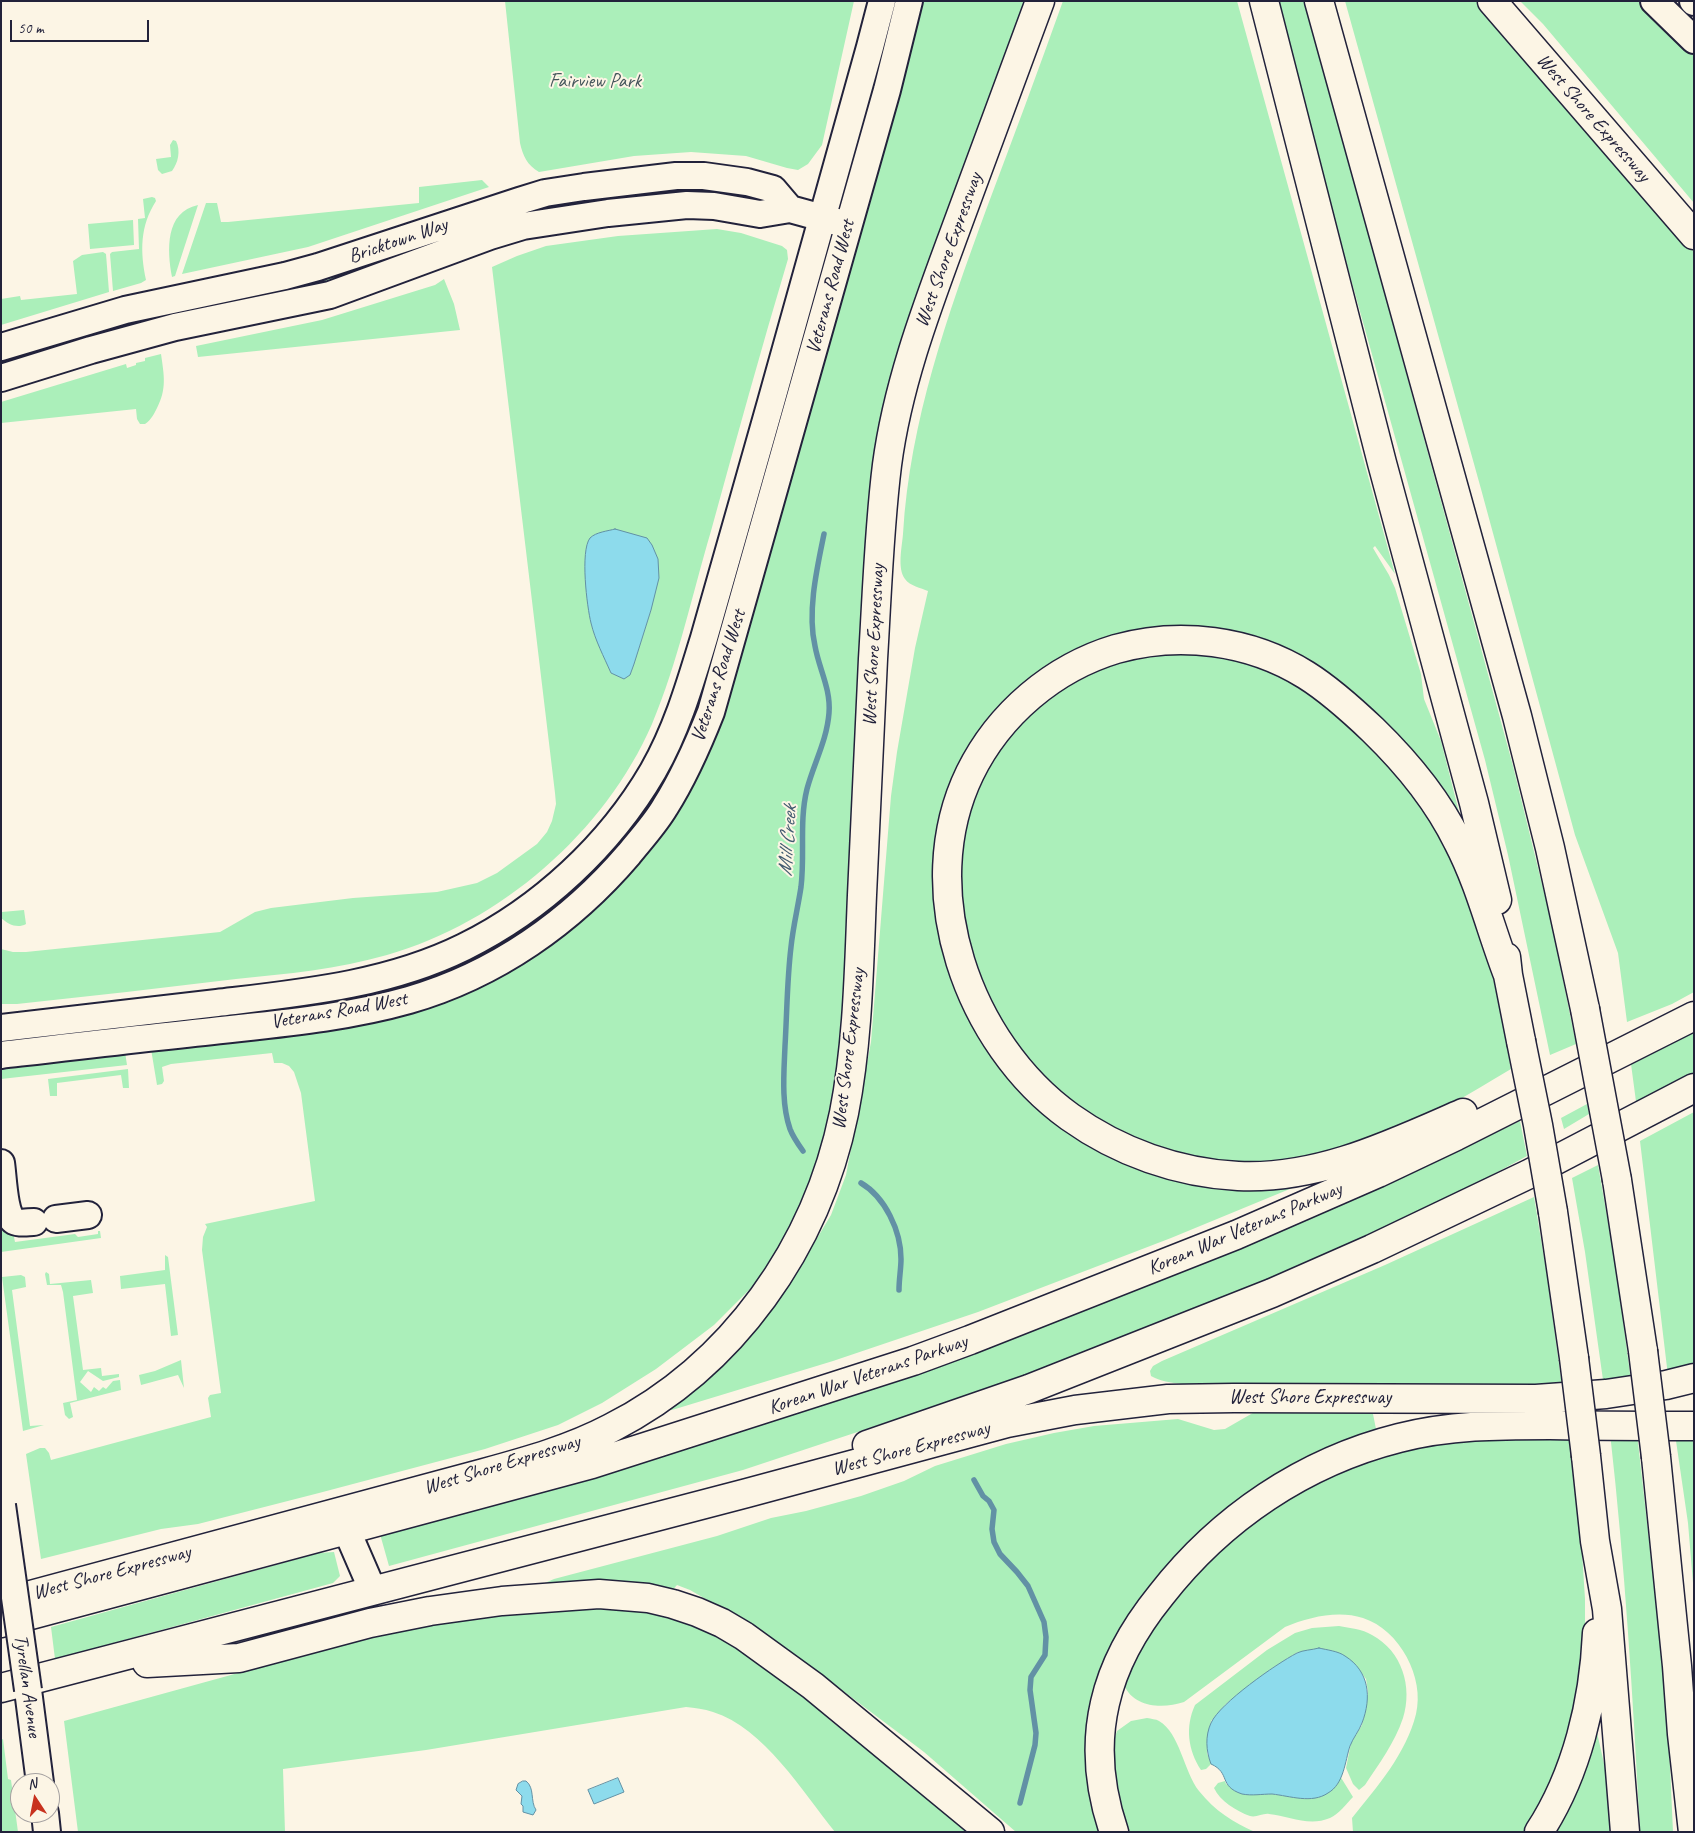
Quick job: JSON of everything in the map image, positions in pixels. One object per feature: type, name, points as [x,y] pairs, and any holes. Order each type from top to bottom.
[{"type":"highway","name":"West Shore Expressway","points":[[1,1603],[484,1473],[580,1443],[636,1414],[679,1385],[705,1362],[748,1318],[787,1263],[803,1234],[828,1172],[840,1134],[849,1078],[859,969],[879,546],[888,462],[894,427],[919,329],[1040,1]]},
{"type":"highway","points":[[1319,1],[1520,726],[1559,885],[1585,1009],[1617,1180],[1643,1351],[1675,1639],[1682,1734],[1693,1832]]},
{"type":"highway","name":"West Shore Expressway","points":[[1492,1],[1694,235]]},
{"type":"highway","points":[[1268,14],[1382,463],[1484,841],[1505,939],[1508,975],[1553,1212],[1574,1358],[1595,1541],[1608,1618],[1625,1832]]},
{"type":"highway","points":[[1613,142],[1694,213]]},
{"type":"highway","points":[[1508,975],[1478,888],[1459,843],[1444,815],[1408,767],[1390,746],[1352,711],[1306,675],[1285,663],[1237,647],[1192,641],[1168,640],[1143,643],[1099,655],[1059,676],[1021,704],[992,737],[970,775],[956,814],[948,857],[949,904],[952,928],[957,949],[973,994],[995,1036],[1028,1079],[1068,1116],[1118,1146],[1164,1164],[1211,1174],[1259,1177],[1321,1168],[1385,1146],[1682,1022]]},
{"type":"highway","name":"Korean War Veterans Parkway","points":[[1,1623],[347,1531],[610,1458],[826,1390],[970,1340],[1236,1235],[1378,1173],[1456,1136],[1682,1022]]},
{"type":"highway","points":[[748,1493],[872,1442],[1029,1389],[1272,1293],[1372,1249],[1529,1174],[1694,1088]]},
{"type":"highway","name":"West Shore Expressway","points":[[1,1688],[748,1493],[1007,1423],[1041,1416],[1108,1405],[1199,1398],[1536,1399],[1606,1394],[1666,1385],[1694,1378]]},
{"type":"highway","points":[[1114,1832],[1102,1785],[1100,1751],[1104,1704],[1115,1672],[1131,1638],[1152,1606],[1198,1551],[1234,1519],[1292,1481],[1331,1461],[1377,1444],[1425,1432],[1493,1425],[1694,1426]]},
{"type":"highway","points":[[1540,1832],[1570,1770],[1588,1706],[1597,1629],[1595,1541]]},
{"type":"highway","points":[[93,1665],[240,1658],[370,1623],[430,1611],[502,1601],[599,1594],[648,1598],[697,1612],[722,1622],[744,1636],[813,1686],[990,1832]]},
{"type":"highway","points":[[1682,1734],[1682,1832]]},
{"type":"street","name":"Veterans Road West","points":[[1,1028],[288,995],[341,987],[402,971],[464,947],[492,931],[549,892],[597,847],[638,795],[655,767],[671,736],[690,685],[823,218],[882,1]]},
{"type":"street","name":"Veterans Road West","points":[[1,1055],[340,1016],[411,999],[464,979],[510,956],[541,936],[595,891],[643,838],[664,809],[697,748],[711,712],[887,90],[909,1]]},
{"type":"street","points":[[1654,1],[1694,40]]},
{"type":"street","name":"Bricktown Way","points":[[1,347],[125,310],[318,267],[545,193],[676,176],[704,176],[740,181],[773,189],[790,209]]},
{"type":"street","points":[[465,246],[519,201]]},
{"type":"street","name":"Bricktown Way","points":[[1,378],[107,345],[171,328],[330,295],[523,226],[643,209],[687,205],[714,206],[760,214],[790,209],[848,225]]},
{"type":"street","points":[[165,301],[171,328]]},
{"type":"street","points":[[288,995],[290,1022]]},
{"type":"street","points":[[138,1039],[146,1024],[157,1018],[231,1002]]},
{"type":"street","points":[[1,1163],[7,1206],[10,1217],[15,1222],[45,1215],[87,1210]]},
{"type":"street","name":"Tyrellan Avenue","points":[[2,1502],[39,1773]]},
{"type":"street","points":[[347,1531],[373,1591]]},
{"type":"green space","name":"Fairview Park","points":[[505,1],[854,1],[822,145],[808,164],[798,170],[746,156],[691,152],[634,156],[539,172],[526,160],[520,143]]},
{"type":"green space","points":[[921,1],[1029,1],[916,307],[859,737],[841,1038],[835,1095],[816,1172],[790,1231],[758,1281],[714,1325],[656,1369],[602,1403],[558,1425],[485,1449],[319,1493],[198,1524],[161,1529],[41,1559],[26,1454],[40,1448],[45,1448],[51,1460],[211,1417],[208,1398],[210,1395],[221,1393],[202,1250],[203,1237],[207,1227],[205,1224],[315,1201],[301,1093],[294,1072],[289,1066],[282,1063],[274,1063],[272,1053],[171,1064],[162,1067],[164,1081],[162,1084],[157,1085],[151,1049],[336,1028],[593,910],[739,657],[754,610],[777,521],[916,31]]},
{"type":"green space","points":[[1063,1],[1237,1],[1395,574],[1375,546],[1373,548],[1395,588],[1421,674],[1424,699],[1441,741],[1461,820],[1308,668],[1112,642],[978,743],[946,946],[1072,1129],[1297,1186],[1171,1238],[978,1312],[833,1361],[670,1410],[758,1323],[790,1283],[831,1215],[846,1175],[871,1042],[891,796],[897,752],[915,648],[928,591],[907,581],[901,569],[901,551],[913,450],[944,329]]},
{"type":"green space","points":[[1276,1],[1305,1],[1513,766],[1551,921],[1576,1044],[1550,1055],[1508,855],[1485,760],[1344,254]]},
{"type":"green space","points":[[1345,1],[1480,1],[1694,252],[1694,992],[1672,1004],[1627,1022],[1618,953],[1575,835]]},
{"type":"green space","points":[[1520,1],[1640,1],[1694,54],[1694,203],[1543,24]]},
{"type":"green space","points":[[173,140],[176,141],[179,153],[177,161],[172,171],[162,174],[158,170],[156,159],[171,157],[170,145]]},
{"type":"green space","points":[[482,180],[489,187],[308,247],[182,274],[206,203],[217,203],[221,222],[228,222],[419,203],[419,187]]},
{"type":"green space","points":[[693,187],[767,197],[772,203],[653,195],[653,191]]},
{"type":"green space","points":[[152,197],[156,201],[144,229],[142,249],[146,280],[113,291],[110,254],[112,252],[139,249],[138,219],[145,218],[143,199]]},
{"type":"green space","points":[[198,205],[175,276],[172,277],[169,244],[174,224],[179,215],[187,209]]},
{"type":"green space","points":[[133,220],[134,245],[90,249],[88,224]]},
{"type":"green space","points":[[717,229],[741,233],[782,246],[787,250],[788,259],[670,677],[652,724],[632,764],[607,801],[577,836],[544,868],[508,896],[469,921],[429,940],[387,955],[350,964],[293,973],[17,1004],[1,1004],[1,949],[13,952],[26,952],[220,932],[255,912],[271,908],[353,898],[437,892],[477,883],[497,873],[537,844],[547,832],[556,804],[555,793],[492,267],[546,246],[618,236]],"holes":[[[651,610],[630,675],[611,673],[591,624]]]},
{"type":"green space","points":[[425,246],[331,283],[196,310],[195,308]]},
{"type":"green space","points":[[103,252],[106,254],[109,292],[1,325],[1,299],[20,296],[21,300],[77,294],[73,261],[82,255]]},
{"type":"green space","points":[[444,279],[454,304],[460,330],[198,357],[196,346],[322,320],[435,285]]},
{"type":"green space","points":[[133,318],[135,325],[1,365],[1,357]]},
{"type":"green space","points":[[161,354],[164,375],[162,394],[153,415],[145,424],[140,424],[137,419],[136,409],[1,423],[1,402],[126,364],[127,368],[145,361],[145,358]]},
{"type":"green space","points":[[1191,653],[1250,663],[1275,673],[1297,685],[1348,724],[1394,770],[1414,796],[1433,822],[1449,851],[1464,880],[1476,910],[1500,1010],[1511,1069],[1449,1105],[1408,1123],[1332,1151],[1301,1161],[1244,1164],[1205,1159],[1167,1150],[1121,1131],[1094,1116],[1069,1098],[1045,1077],[1025,1054],[1008,1029],[991,998],[977,966],[968,933],[962,899],[962,865],[966,831],[976,797],[999,751],[1031,713],[1056,692],[1084,675],[1110,665],[1163,655]]},
{"type":"green space","points":[[1,907],[2,912],[24,910],[26,924],[16,926],[1,918]]},
{"type":"green space","points":[[1694,1032],[1694,1075],[1637,1109],[1631,1064]]},
{"type":"green space","points":[[125,1052],[127,1065],[1,1079],[1,1066]]},
{"type":"green space","points":[[128,1069],[129,1088],[123,1088],[121,1075],[57,1083],[57,1096],[50,1096],[48,1079]]},
{"type":"green space","points":[[1587,1104],[1589,1114],[1564,1129],[1561,1118]]},
{"type":"green space","points":[[1694,1112],[1694,1368],[1668,1376],[1640,1141]]},
{"type":"green space","points":[[1520,1121],[1527,1156],[1457,1194],[1366,1239],[1111,1344],[993,1387],[743,1470],[389,1566],[380,1534],[753,1425],[1431,1163]]},
{"type":"green space","points":[[1598,1165],[1616,1268],[1631,1381],[1604,1387],[1585,1252],[1572,1178]]},
{"type":"green space","points":[[1534,1197],[1562,1386],[1215,1386],[1174,1383],[1151,1376],[1150,1371],[1153,1366],[1162,1361],[1385,1265]]},
{"type":"green space","points":[[1,1212],[13,1232],[15,1242],[75,1234],[78,1237],[98,1234],[98,1231],[100,1231],[101,1238],[1,1252]]},
{"type":"green space","points":[[165,1255],[168,1257],[178,1335],[171,1336],[165,1284],[121,1289],[120,1276],[165,1270]]},
{"type":"green space","points":[[46,1272],[49,1274],[50,1284],[91,1280],[93,1293],[73,1296],[83,1370],[101,1368],[102,1376],[119,1374],[119,1377],[103,1381],[88,1371],[80,1382],[91,1392],[94,1387],[99,1391],[103,1387],[106,1389],[113,1381],[120,1380],[121,1390],[70,1403],[73,1417],[69,1419],[65,1415],[63,1403],[77,1400],[63,1292],[61,1285],[47,1285]]},
{"type":"green space","points":[[21,1275],[25,1277],[26,1287],[12,1290],[30,1426],[44,1425],[23,1431],[2,1277]]},
{"type":"green space","points":[[181,1360],[184,1388],[178,1375],[141,1385],[139,1375],[155,1371]]},
{"type":"green space","points":[[1372,1409],[1376,1435],[1316,1459],[1116,1650],[1103,1832],[1016,1832],[924,1752],[798,1657],[763,1632],[690,1590],[677,1585],[670,1593],[538,1586],[554,1579],[717,1536],[771,1518],[806,1511],[861,1496],[904,1481],[935,1466],[1006,1444],[1054,1433],[1094,1426],[1178,1419],[1214,1430],[1225,1429],[1258,1410]]},
{"type":"green space","points":[[1568,1433],[1582,1552],[1585,1631],[1579,1679],[1566,1748],[1553,1783],[1526,1832],[1353,1832],[1352,1818],[1390,1769],[1405,1743],[1416,1714],[1418,1700],[1417,1686],[1407,1657],[1388,1633],[1376,1624],[1363,1618],[1344,1615],[1324,1616],[1304,1620],[1285,1627],[1184,1702],[1167,1706],[1150,1705],[1135,1698],[1124,1685],[1135,1655],[1168,1603],[1219,1544],[1311,1482],[1420,1443]]},
{"type":"green space","points":[[1610,1433],[1637,1434],[1667,1699],[1673,1832],[1640,1832],[1628,1632]]},
{"type":"green space","points":[[1675,1434],[1694,1435],[1694,1595],[1688,1523]]},
{"type":"green space","points":[[334,1552],[340,1576],[333,1583],[55,1659],[51,1627],[319,1553]]},
{"type":"green space","points":[[576,1608],[621,1608],[663,1614],[696,1624],[723,1637],[788,1682],[831,1721],[971,1832],[835,1832],[781,1763],[749,1732],[732,1720],[713,1712],[686,1707],[426,1750],[283,1769],[285,1832],[78,1832],[64,1721],[347,1643],[431,1625],[493,1616]]},
{"type":"green space","points":[[1339,1626],[1364,1631],[1391,1650],[1398,1660],[1402,1671],[1407,1694],[1403,1718],[1396,1736],[1365,1785],[1359,1790],[1353,1784],[1346,1768],[1351,1743],[1362,1725],[1368,1692],[1366,1679],[1357,1667],[1298,1652],[1274,1667],[1227,1703],[1211,1721],[1207,1753],[1211,1764],[1206,1769],[1201,1770],[1193,1754],[1189,1738],[1190,1722],[1195,1705],[1267,1650],[1295,1633],[1312,1628]]},
{"type":"green space","points":[[1147,1718],[1159,1721],[1172,1734],[1189,1774],[1205,1798],[1225,1815],[1255,1832],[1127,1832],[1116,1796],[1112,1746],[1117,1731],[1131,1721]]},
{"type":"green space","points":[[1596,1728],[1605,1768],[1612,1832],[1549,1832]]},
{"type":"green space","points":[[3,1739],[8,1779],[10,1780],[10,1823],[17,1823],[18,1832],[1,1832],[1,1740]]},
{"type":"green space","points":[[1340,1776],[1353,1797],[1330,1818],[1314,1821],[1269,1814],[1250,1816],[1229,1805],[1214,1788],[1218,1783],[1225,1781],[1226,1784],[1244,1794],[1272,1794],[1310,1799],[1337,1785]]},
{"type":"water","points":[[615,529],[647,538],[658,559],[659,578],[651,610],[630,675],[624,679],[611,673],[597,642],[589,615],[585,579],[585,555],[590,538],[599,533]]},
{"type":"water","points":[[1319,1648],[1339,1653],[1353,1662],[1364,1677],[1366,1685],[1367,1704],[1365,1713],[1361,1726],[1350,1746],[1341,1778],[1328,1793],[1308,1799],[1272,1794],[1246,1795],[1235,1791],[1227,1783],[1221,1771],[1211,1764],[1207,1744],[1211,1723],[1225,1705],[1263,1675],[1297,1653]]},
{"type":"water","points":[[618,1778],[624,1792],[594,1804],[588,1790]]},
{"type":"water","points":[[526,1781],[531,1787],[536,1810],[533,1815],[523,1812],[522,1796],[516,1790],[518,1784]]},
{"type":"waterway","name":"Mill Creek","points":[[803,1151],[793,1135],[787,1119],[784,1098],[784,1066],[790,959],[802,875],[803,813],[807,789],[826,733],[829,713],[827,687],[815,646],[812,619],[814,590],[824,534]]},
{"type":"waterway","name":"Mill Creek","points":[[861,1183],[877,1197],[895,1226],[901,1259],[899,1290]]},
{"type":"waterway","name":"Mill Creek","points":[[974,1480],[994,1510],[992,1529],[994,1542],[1000,1554],[1028,1586],[1044,1622],[1046,1637],[1045,1655],[1031,1677],[1030,1690],[1036,1733],[1035,1745],[1020,1803]]}]
